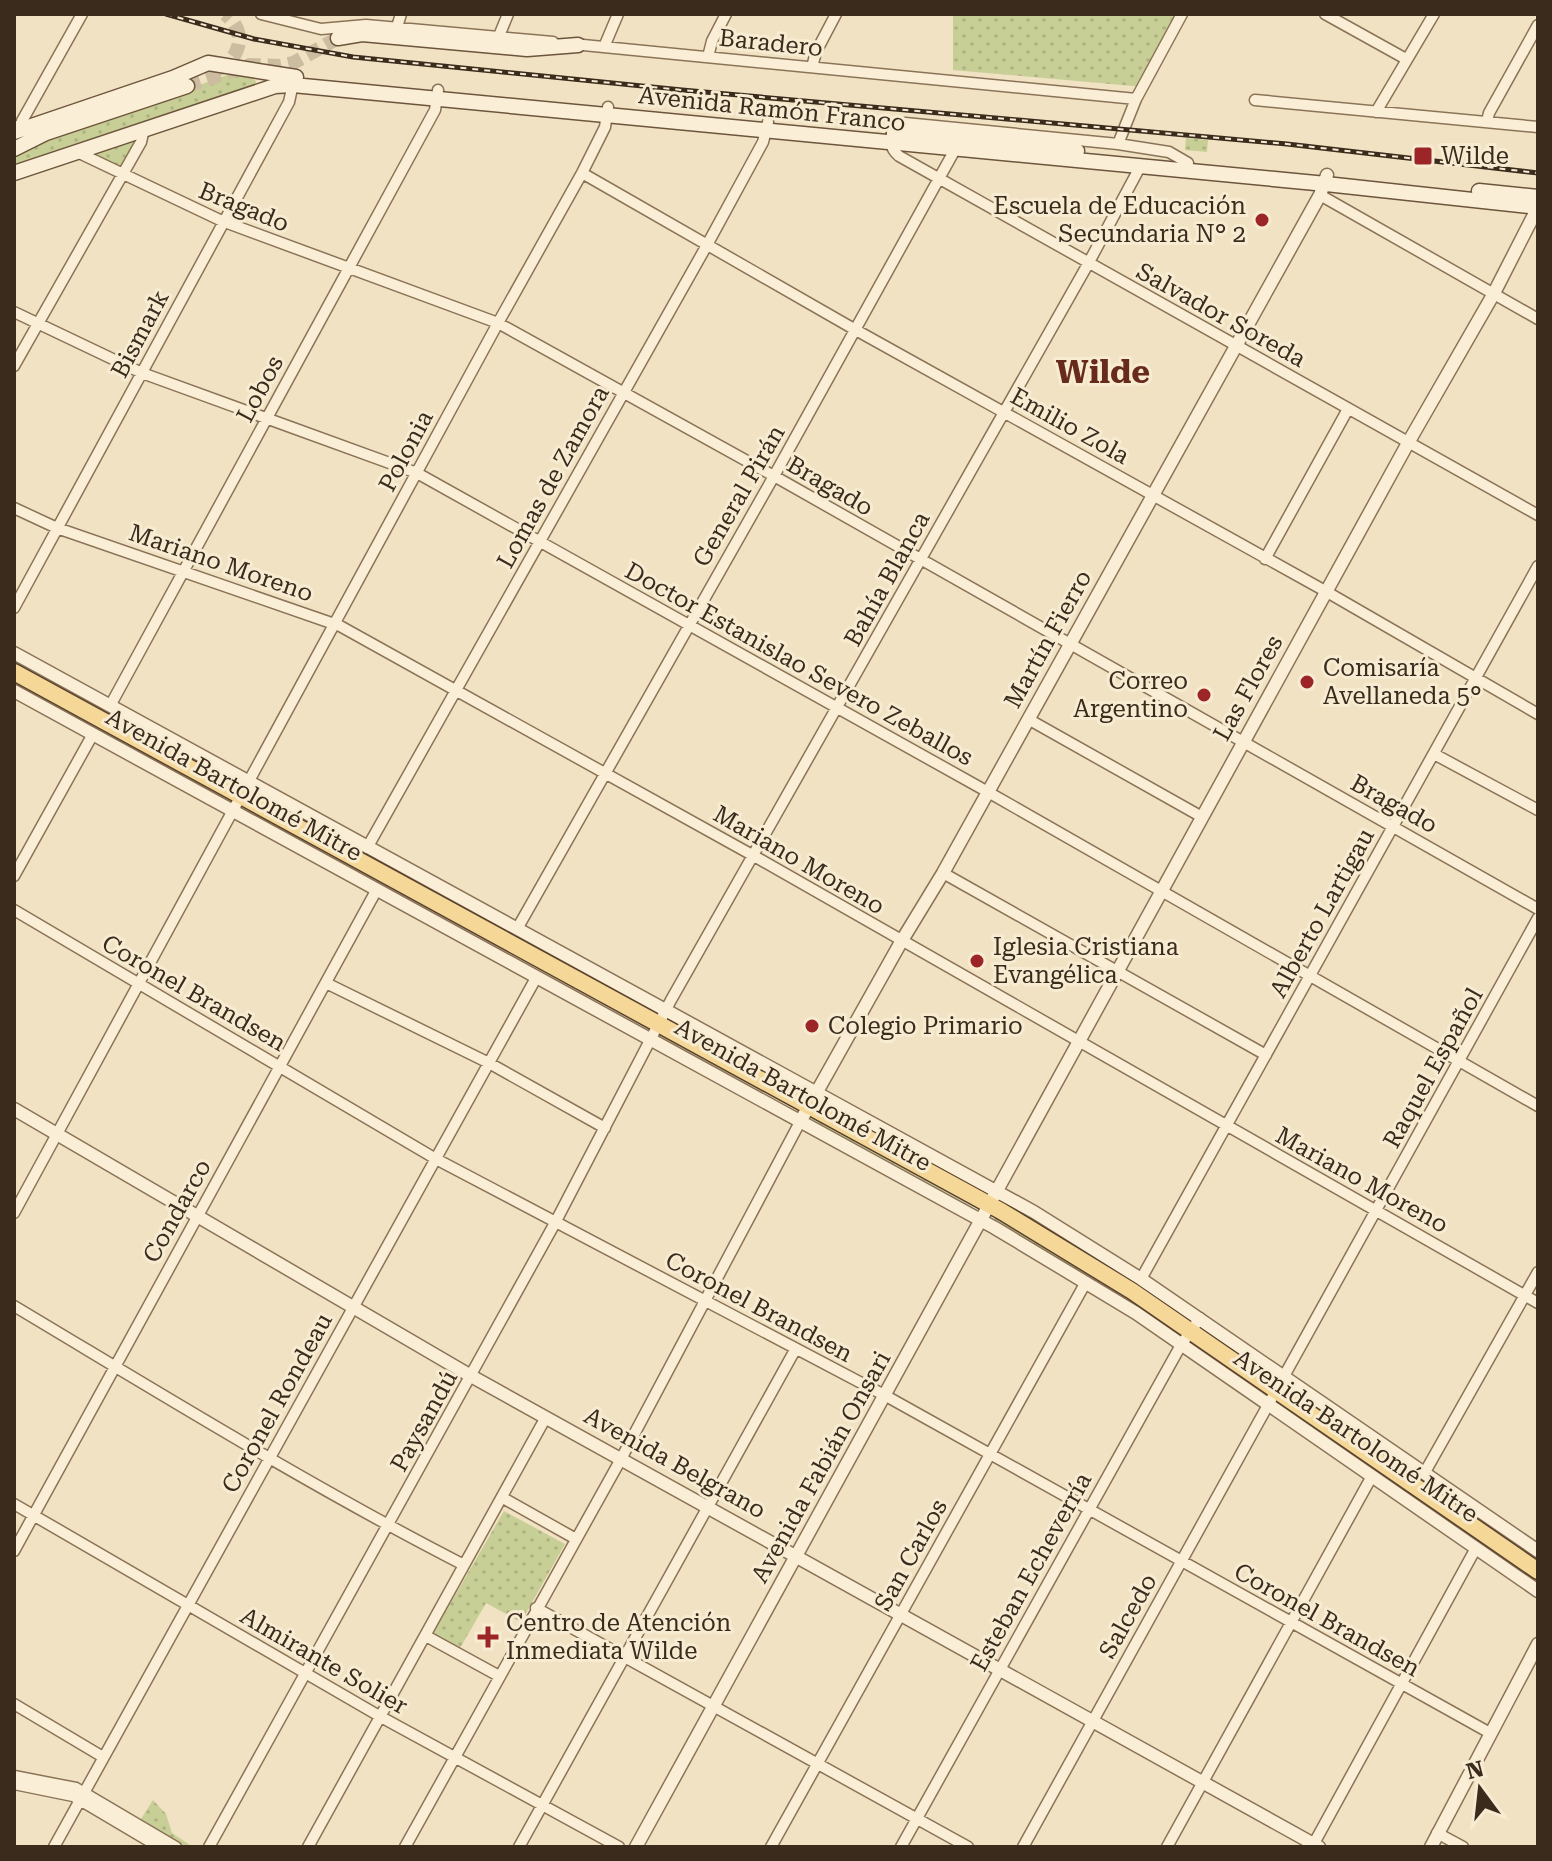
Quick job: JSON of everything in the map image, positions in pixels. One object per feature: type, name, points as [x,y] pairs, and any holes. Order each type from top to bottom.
[{"type":"main road","points":[[338,38],[362,34],[527,49],[578,45]]},
{"type":"main road","name":"Avenida Ramón Franco","points":[[15,132],[208,63],[294,81],[1188,163],[1324,185],[1538,197]]},
{"type":"main road","name":"Avenida Ramón Franco","points":[[14,173],[294,81]]},
{"type":"main road","points":[[14,149],[46,133],[185,84],[15,132]]},
{"type":"main road","name":"Avenida Ramón Franco","points":[[958,144],[1140,167],[1538,207]]},
{"type":"main road","name":"Avenida Bartolomé Mitre","points":[[14,672],[658,1025],[814,1100],[993,1198],[1538,1571]]},
{"type":"street","points":[[15,132],[82,14]]},
{"type":"street","name":"Baradero","points":[[261,14],[321,29],[366,25],[397,27],[1136,99]]},
{"type":"street","points":[[397,27],[401,14]]},
{"type":"street","points":[[499,36],[508,14]]},
{"type":"street","points":[[604,47],[618,14]]},
{"type":"street","points":[[708,57],[712,41],[726,14]]},
{"type":"street","points":[[812,67],[816,52],[836,14]]},
{"type":"street","points":[[1118,144],[1136,99],[1182,14]]},
{"type":"street","points":[[1325,14],[1406,59]]},
{"type":"street","points":[[1376,112],[1434,14]]},
{"type":"street","points":[[1487,121],[1538,25]]},
{"type":"street","name":"Bismark","points":[[14,608],[289,102],[294,81]]},
{"type":"street","name":"Lobos","points":[[110,706],[435,110],[438,94]]},
{"type":"street","points":[[1255,100],[1538,127]]},
{"type":"street","name":"Polonia","points":[[14,1213],[582,173],[608,111]]},
{"type":"street","points":[[892,138],[896,125],[905,123],[1118,144],[1169,152],[1188,163]]},
{"type":"street","name":"Lomas de Zamora","points":[[367,848],[707,245],[763,142],[767,126]]},
{"type":"street","points":[[14,366],[141,142],[144,129]]},
{"type":"street","points":[[958,144],[976,131]]},
{"type":"street","name":"Salvador Soreda","points":[[892,138],[894,152],[899,156],[1538,515]]},
{"type":"street","name":"General Pirán","points":[[517,929],[958,144]]},
{"type":"street","name":"Bragado","points":[[77,152],[222,221],[498,323],[1538,909]]},
{"type":"street","name":"Bahía Blanca","points":[[658,1025],[1140,167]]},
{"type":"street","name":"Emilio Zola","points":[[582,173],[1538,714]]},
{"type":"street","points":[[1324,185],[1493,295],[1538,319]]},
{"type":"street","name":"Martín Fierro","points":[[800,1122],[1154,496],[1324,185]]},
{"type":"street","name":"Las Flores","points":[[993,1198],[1408,443],[1493,295],[1538,207]]},
{"type":"street","name":"Doctor Estanislao Severo Zeballos","points":[[14,312],[142,373],[417,473],[687,627],[988,792],[1538,1106]]},
{"type":"street","points":[[1265,559],[1348,409]]},
{"type":"street","name":"Mariano Moreno","points":[[14,508],[57,528],[334,624],[754,856],[1538,1303]]},
{"type":"street","name":"Alberto Lartigau","points":[[1141,1279],[1538,566]]},
{"type":"street","name":"Avenida Bartolomé Mitre","points":[[14,653],[110,706],[376,891],[536,978],[658,1025]]},
{"type":"street","name":"Avenida Bartolomé Mitre","points":[[14,691],[93,734],[367,848],[517,929],[800,1122],[1086,1282],[1190,1332]]},
{"type":"street","points":[[1028,719],[1202,817]]},
{"type":"street","points":[[14,876],[93,734]]},
{"type":"street","points":[[1434,754],[1538,810]]},
{"type":"street","points":[[943,873],[1266,1055]]},
{"type":"street","name":"Condarco","points":[[14,1551],[376,891]]},
{"type":"street","name":"Coronel Brandsen","points":[[14,910],[436,1159],[886,1396],[1490,1733]]},
{"type":"street","name":"Raquel Español","points":[[1277,1391],[1538,918]]},
{"type":"street","name":"Coronel Rondeau","points":[[54,1847],[536,978]]},
{"type":"street","points":[[326,983],[489,1063],[605,1128]]},
{"type":"street","name":"Paysandú","points":[[209,1847],[555,1223],[658,1025]]},
{"type":"street","name":"Avenida Belgrano","points":[[14,1109],[471,1376],[1315,1846]]},
{"type":"street","points":[[405,1847],[621,1459],[800,1122]]},
{"type":"street","name":"Avenida Bartolomé Mitre","points":[[993,1198],[1141,1279],[1190,1332]]},
{"type":"street","name":"Avenida Fabián Onsari","points":[[636,1847],[993,1198]]},
{"type":"street","points":[[1425,1472],[1538,1272]]},
{"type":"street","name":"San Carlos","points":[[771,1847],[1086,1282]]},
{"type":"street","points":[[14,1306],[388,1526],[464,1565]]},
{"type":"street","name":"Esteban Echeverría","points":[[901,1847],[1190,1332]]},
{"type":"street","points":[[519,1847],[795,1350]]},
{"type":"street","name":"Avenida Bartolomé Mitre","points":[[1277,1391],[1425,1472],[1538,1551]]},
{"type":"street","name":"Avenida Bartolomé Mitre","points":[[1277,1391],[1372,1476],[1538,1591]]},
{"type":"street","name":"Salcedo","points":[[1023,1847],[1277,1391]]},
{"type":"street","points":[[308,1847],[546,1417]]},
{"type":"street","points":[[1167,1847],[1372,1476]]},
{"type":"street","points":[[503,1498],[576,1539]]},
{"type":"street","name":"Almirante Solier","points":[[14,1504],[381,1717],[619,1847]]},
{"type":"street","points":[[1315,1846],[1476,1548]]},
{"type":"street","points":[[536,1608],[968,1847]]},
{"type":"street","points":[[426,1636],[499,1676]]},
{"type":"street","points":[[1431,1847],[1538,1644]]},
{"type":"street","points":[[14,1704],[103,1757]]},
{"type":"street","points":[[14,1776],[68,1785],[159,1847]]},
{"type":"street","points":[[14,1784],[81,1796],[176,1847]]},
{"type":"street","points":[[1437,1833],[1463,1847]]},
{"type":"green space","points":[[953,14],[1180,14],[1144,87],[953,70]]},
{"type":"green space","points":[[236,72],[252,77],[256,82],[253,87],[20,166],[14,164],[14,154],[23,147]]},
{"type":"green space","points":[[1186,138],[1208,140],[1207,152],[1185,150]]},
{"type":"green space","points":[[131,140],[135,144],[121,169],[91,156],[93,151]]},
{"type":"green space","points":[[14,659],[238,782],[239,784],[14,664]]},
{"type":"green space","points":[[14,683],[229,800],[229,802],[14,686]]},
{"type":"green space","points":[[257,797],[654,1009],[652,1013]]},
{"type":"green space","points":[[661,1036],[798,1112],[798,1115],[659,1039]]},
{"type":"green space","points":[[812,1118],[973,1207],[972,1210],[811,1121]]},
{"type":"green space","points":[[1004,1199],[1190,1317],[1189,1320],[1001,1204]]},
{"type":"green space","points":[[995,1217],[1094,1276],[1179,1333],[1177,1336],[993,1221]]},
{"type":"green space","points":[[1289,1385],[1538,1557],[1538,1561],[1287,1388]]},
{"type":"green space","points":[[1279,1402],[1538,1581],[1538,1584],[1277,1405]]},
{"type":"green space","points":[[504,1511],[565,1544],[521,1622],[486,1603],[459,1650],[432,1635]]},
{"type":"green space","points":[[153,1800],[166,1814],[172,1833],[193,1847],[183,1847],[141,1819]]},
{"type":"tunnel","points":[[217,70],[232,59],[239,44],[237,29],[225,14]]},
{"type":"tunnel","points":[[187,86],[250,65],[293,63],[338,38]]},
{"type":"railway","points":[[166,14],[254,39],[353,57],[1287,144],[1538,173]]},
{"type":"place","name":"Wilde","points":[[1423,156]]},
{"type":"place","name":"Escuela de Educación Secundaria N° 2","points":[[1262,220]]},
{"type":"place","name":"Comisaría Avellaneda 5°","points":[[1307,682]]},
{"type":"place","name":"Correo Argentino","points":[[1204,695]]},
{"type":"place","name":"Iglesia Cristiana Evangélica","points":[[977,961]]},
{"type":"place","name":"Colegio Primario","points":[[812,1026]]},
{"type":"place","name":"Centro de Atención Inmediata Wilde","points":[[488,1637]]},
{"type":"district","name":"Wilde","points":[[1103,372]]}]
